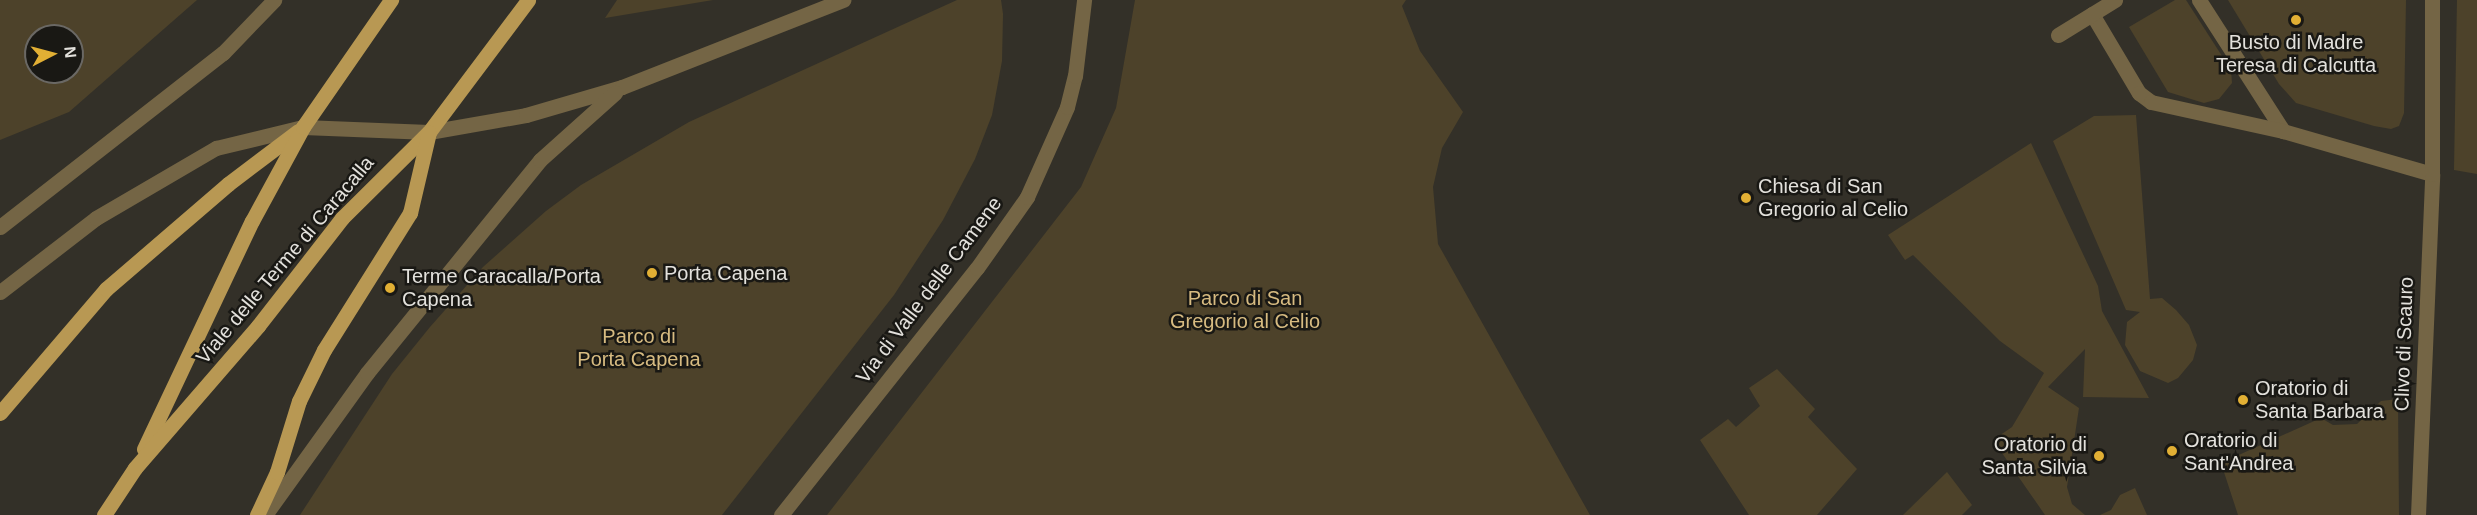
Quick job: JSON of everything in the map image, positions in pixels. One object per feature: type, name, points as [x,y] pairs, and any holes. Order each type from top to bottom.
[{"type":"main road","points":[[0,413],[106,289],[221,189],[303,127],[391,0]]},
{"type":"main road","name":"Viale delle Terme di Caracalla","points":[[104,515],[135,468],[258,326],[342,218],[429,132],[528,0]]},
{"type":"main road","name":"Viale delle Terme di Caracalla","points":[[135,468],[252,221],[303,127]]},
{"type":"main road","points":[[257,515],[272,487],[299,401],[324,350],[410,213],[429,132]]},
{"type":"street","points":[[0,227],[223,53],[274,0]]},
{"type":"street","points":[[0,292],[96,218],[200,155],[252,136],[303,127],[429,132],[526,115],[622,87],[843,0]]},
{"type":"street","name":"Via di Valle delle Camene","points":[[781,515],[977,268],[1027,197],[1067,106],[1075,76],[1084,0]]},
{"type":"street","points":[[2058,35],[2115,0]]},
{"type":"street","points":[[2199,0],[2283,131]]},
{"type":"street","name":"Clivo di Scauro","points":[[2418,515],[2432,174],[2432,0]]},
{"type":"street","points":[[2092,14],[2139,93],[2151,102],[2283,131],[2432,174]]},
{"type":"street","points":[[265,515],[360,382],[540,160],[622,87]]},
{"type":"green space","points":[[0,0],[197,0],[69,112],[0,140]]},
{"type":"green space","points":[[617,0],[713,0],[605,18]]},
{"type":"green space","name":"Parco di Porta Capena","points":[[957,0],[1001,0],[1003,14],[1002,61],[992,115],[975,159],[943,220],[894,295],[722,515],[300,515],[392,374],[430,327],[483,267],[546,211],[581,185],[689,122]]},
{"type":"green space","name":"Parco di San Gregorio al Celio","points":[[1135,0],[1406,0],[1402,6],[1420,51],[1463,112],[1442,148],[1433,187],[1438,244],[1590,515],[827,515],[1081,187],[1116,108]]},
{"type":"green space","points":[[2175,0],[2186,0],[2231,70],[2232,83],[2219,99],[2204,103],[2168,92],[2129,27]]},
{"type":"green space","points":[[2228,0],[2406,0],[2404,113],[2399,126],[2391,129],[2374,126],[2296,103],[2279,84]]},
{"type":"green space","points":[[2457,0],[2477,0],[2477,174],[2454,170]]},
{"type":"green space","points":[[2136,115],[2150,299],[2162,298],[2176,310],[2189,325],[2197,345],[2193,360],[2178,378],[2168,383],[2140,371],[2125,345],[2127,322],[2140,312],[2126,310],[2053,141],[2094,116]]},
{"type":"green space","points":[[2031,143],[2098,286],[2102,311],[2149,398],[2083,397],[2085,349],[2048,387],[2079,408],[2067,487],[2072,504],[2085,515],[2045,515],[1993,440],[2012,427],[2044,373],[2000,341],[1913,255],[1905,260],[1888,235]]},
{"type":"green space","points":[[1777,369],[1815,409],[1808,417],[1857,469],[1817,515],[1749,515],[1700,440],[1728,419],[1736,427],[1760,406],[1749,388]]},
{"type":"green space","points":[[2398,399],[2399,515],[2238,515],[2221,463],[2321,418],[2333,425],[2357,424],[2381,401]]},
{"type":"green space","points":[[1947,472],[1972,505],[1962,515],[1903,515]]},
{"type":"green space","points":[[2135,488],[2147,515],[2100,515],[2111,510],[2120,495]]},
{"type":"place","name":"Busto di Madre Teresa di Calcutta","points":[[2296,20]]},
{"type":"place","name":"Chiesa di San Gregorio al Celio","points":[[1746,198]]},
{"type":"place","name":"Porta Capena","points":[[652,273]]},
{"type":"place","name":"Terme Caracalla/Porta Capena","points":[[390,288]]},
{"type":"place","name":"Oratorio di Santa Barbara","points":[[2243,400]]},
{"type":"place","name":"Oratorio di Sant'Andrea","points":[[2172,451]]},
{"type":"place","name":"Oratorio di Santa Silvia","points":[[2099,456]]}]
